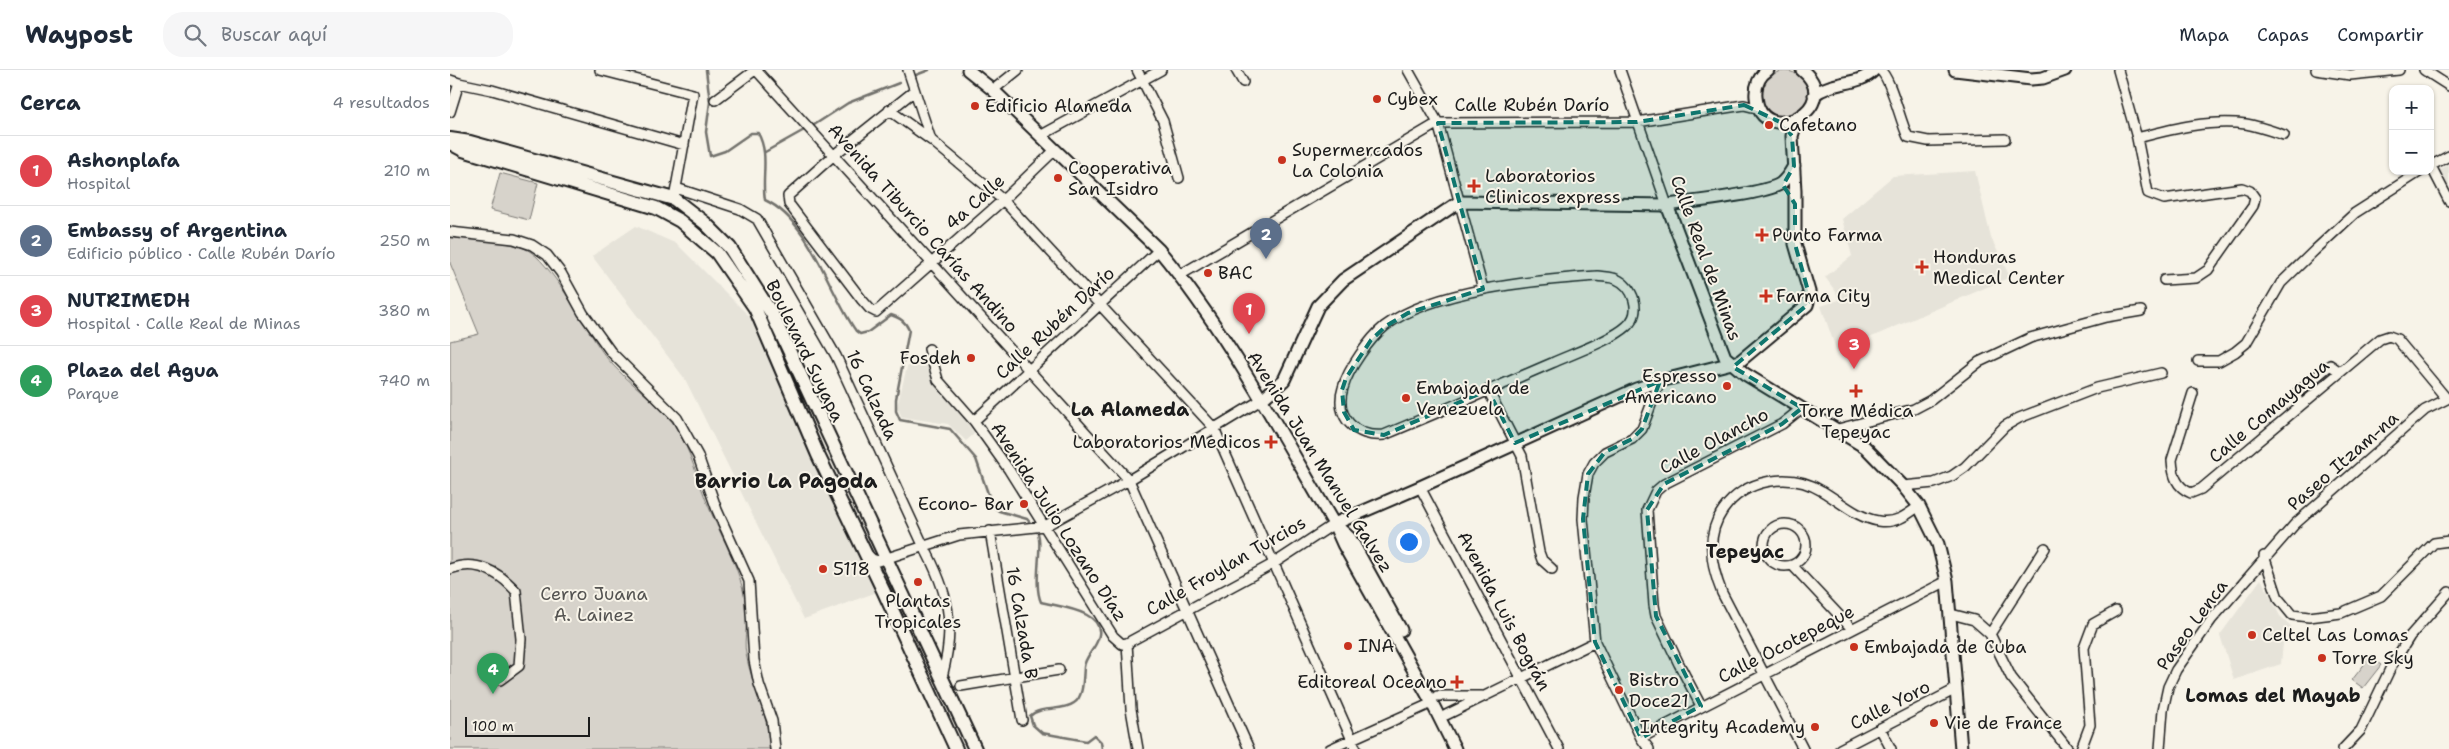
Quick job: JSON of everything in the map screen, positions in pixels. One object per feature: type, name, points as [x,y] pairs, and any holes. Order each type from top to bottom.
[{"type":"main road","name":"Boulevard Suyapa","points":[[450,141],[470,142],[675,193],[730,248],[772,314],[975,749]]},
{"type":"main road","name":"Boulevard Suyapa","points":[[450,141],[463,150],[656,208],[680,221],[718,252],[748,297],[765,328],[818,455],[878,579],[956,749]]},
{"type":"street","points":[[715,100],[755,70]]},
{"type":"street","name":"Avenida Tiburcio Carías Andino","points":[[755,70],[1129,480],[1249,749]]},
{"type":"street","points":[[908,70],[913,92],[931,140]]},
{"type":"street","name":"Avenida Juan Manuel Galvez","points":[[968,70],[993,90],[1159,250],[1180,275],[1211,318],[1261,400],[1434,699]]},
{"type":"street","points":[[993,90],[1018,70]]},
{"type":"street","points":[[1137,70],[1163,121],[1179,178]]},
{"type":"street","points":[[1040,136],[1161,70]]},
{"type":"street","points":[[1236,70],[1243,82]]},
{"type":"street","points":[[1408,70],[1438,123],[1483,289]]},
{"type":"street","name":"Calle Real de Minas","points":[[1620,70],[1637,122],[1721,352],[1731,364],[1865,447],[1903,486],[1919,506],[1938,544],[1947,581],[1961,749]]},
{"type":"street","points":[[1744,105],[1752,101],[1759,80],[1768,70]]},
{"type":"street","points":[[1755,96],[1760,109],[1770,118],[1782,122],[1797,120],[1809,110],[1814,95],[1829,85],[1868,76],[1874,70]]},
{"type":"street","points":[[1880,70],[1885,74],[1897,112],[1908,137],[1928,142],[2005,139]]},
{"type":"street","points":[[1955,70],[2031,79],[2066,70]]},
{"type":"street","points":[[2118,70],[2137,138],[2148,193],[2164,199],[2242,188],[2250,191],[2255,198],[2253,206],[2208,270],[2196,278],[2164,280]]},
{"type":"street","points":[[2316,70],[2350,75],[2399,70]]},
{"type":"street","points":[[2424,70],[2449,86]]},
{"type":"street","points":[[604,71],[693,94],[675,193]]},
{"type":"street","points":[[1806,74],[1829,85]]},
{"type":"street","points":[[1806,74],[1814,95]]},
{"type":"street","points":[[450,112],[454,81],[492,90],[684,145]]},
{"type":"street","points":[[834,155],[913,92]]},
{"type":"street","name":"Calle Rubén Darío","points":[[1180,275],[1438,123],[1637,122],[1744,105],[1760,109]]},
{"type":"street","points":[[889,110],[931,140],[1003,200],[1214,428],[1356,749]]},
{"type":"street","points":[[1795,204],[1792,136],[1797,120]]},
{"type":"street","points":[[1782,122],[1792,136]]},
{"type":"street","points":[[2137,138],[2174,128],[2204,124],[2246,124],[2284,135]]},
{"type":"street","name":"4a Calle","points":[[834,155],[788,196],[789,204],[870,309],[876,312],[884,307],[1003,200],[1055,150]]},
{"type":"street","points":[[2434,164],[2449,156]]},
{"type":"street","points":[[1772,188],[1787,178],[1794,166]]},
{"type":"street","points":[[2434,172],[2449,201]]},
{"type":"street","points":[[2198,361],[2219,361],[2246,343],[2281,283],[2314,250],[2355,213],[2415,175]]},
{"type":"street","points":[[864,551],[872,559],[878,561],[886,560],[923,545],[959,535],[1038,527],[1129,480],[1261,400],[1284,380],[1318,306],[1327,295],[1343,280],[1459,202],[1667,205],[1772,188],[1786,188],[1791,193],[1795,204]]},
{"type":"street","name":"16 Calzada","points":[[675,193],[740,209],[756,218],[836,356],[923,545],[939,573],[949,618],[950,640],[942,677]]},
{"type":"street","name":"Calle Froylan Turcios","points":[[1127,643],[1273,564],[1334,524],[1420,488],[1515,443],[1660,381],[1731,364],[1744,359],[1809,302],[1810,295],[1795,244],[1795,204]]},
{"type":"street","points":[[450,232],[514,239],[532,245],[547,255],[561,273],[583,313],[611,352],[677,418],[698,456],[717,510],[748,581],[754,660],[759,684],[772,721],[775,749]]},
{"type":"street","name":"Calle Rubén Darío","points":[[974,421],[1159,250]]},
{"type":"street","points":[[1597,276],[1615,278],[1626,285],[1635,303],[1634,313],[1627,326],[1567,356],[1488,390],[1384,435],[1373,436],[1354,430],[1344,412],[1342,401],[1342,390],[1346,378],[1371,340],[1386,326],[1408,313],[1483,289],[1554,279],[1597,276]]},
{"type":"street","points":[[1838,429],[1914,409],[1930,400],[1980,362],[2030,338],[2106,317],[2141,311]]},
{"type":"street","name":"Calle Comayagua","points":[[2193,393],[2172,460],[2177,482],[2182,490],[2191,493],[2201,489],[2380,339],[2389,336],[2397,339],[2447,398]]},
{"type":"street","name":"Avenida Julio Lozano Díaz","points":[[929,349],[938,380],[974,421],[1009,470],[1038,527],[1114,636],[1122,644],[1127,643],[1131,709],[1138,749]]},
{"type":"street","points":[[1754,351],[1750,364],[1761,382]]},
{"type":"street","points":[[1903,486],[1934,483],[1952,476],[1965,467],[2005,426],[2019,418],[2096,388],[2161,373]]},
{"type":"street","points":[[1649,749],[1641,738],[1595,642],[1583,519],[1588,474],[1594,463],[1606,452],[1632,439],[1642,429],[1660,381]]},
{"type":"street","points":[[1488,390],[1522,456],[1538,552],[1542,560],[1552,568]]},
{"type":"street","name":"Paseo Itzam-na","points":[[2264,556],[2295,524],[2425,410],[2447,398]]},
{"type":"street","name":"Calle Olancho","points":[[1701,706],[1656,616],[1652,594],[1647,510],[1656,491],[1664,484],[1775,428],[1802,408]]},
{"type":"street","points":[[1803,749],[1713,572],[1711,557],[1713,534],[1720,514],[1727,505],[1757,484],[1782,479],[1820,489],[1854,513],[1880,522],[1892,522],[1902,519],[1919,506]]},
{"type":"street","name":"Avenida Luis Bográn","points":[[1420,488],[1559,749]]},
{"type":"street","points":[[1790,524],[1802,532],[1805,538],[1805,552],[1801,558],[1792,564],[1782,566],[1776,564],[1766,555],[1764,541],[1766,535],[1776,525],[1790,524]]},
{"type":"street","name":"16 Calzada B","points":[[990,531],[1022,720]]},
{"type":"street","points":[[2264,556],[2278,598],[2292,615],[2309,617],[2341,613],[2381,596],[2434,543],[2449,541]]},
{"type":"street","points":[[1990,634],[2045,548]]},
{"type":"street","name":"Paseo Lenca","points":[[2160,749],[2163,710],[2168,687],[2176,670],[2212,618],[2264,556]]},
{"type":"street","points":[[878,579],[881,566],[886,560]]},
{"type":"street","points":[[1792,564],[1852,629]]},
{"type":"street","points":[[450,568],[470,565],[482,567],[496,572],[516,591],[521,639],[519,666],[500,680]]},
{"type":"street","name":"Calle Ocotepeque","points":[[1641,738],[1947,581]]},
{"type":"street","points":[[2343,749],[2361,730],[2392,665],[2410,636],[2449,592]]},
{"type":"street","points":[[2081,749],[2090,725],[2084,648],[2092,624],[2116,611]]},
{"type":"street","points":[[1950,614],[1974,620],[1990,634],[2012,677],[2068,749]]},
{"type":"street","points":[[1446,715],[1595,642]]},
{"type":"street","points":[[961,686],[1059,670]]},
{"type":"street","name":"Calle Yoro","points":[[1840,749],[1956,689]]},
{"type":"street","points":[[1330,749],[1434,699],[1485,696]]},
{"type":"street","points":[[1434,699],[1446,715],[1462,749]]},
{"type":"street","points":[[1434,699],[1455,749]]},
{"type":"street","points":[[1880,728],[1891,749]]},
{"type":"highlighted area","points":[[1744,105],[1782,123],[1792,136],[1794,166],[1783,185],[1795,204],[1795,244],[1810,298],[1807,305],[1733,367],[1802,408],[1782,424],[1664,484],[1647,510],[1656,616],[1701,706],[1641,738],[1595,642],[1591,618],[1583,519],[1588,474],[1605,452],[1632,439],[1642,429],[1660,381],[1515,443],[1488,390],[1384,435],[1354,430],[1344,412],[1342,390],[1346,378],[1371,340],[1386,326],[1408,313],[1483,289],[1438,123],[1637,122]]},
{"type":"shaded area","points":[[2449,165],[2449,194],[2436,171]]},
{"type":"shaded area","name":"Honduras Medical Center","points":[[1975,171],[1991,238],[2010,277],[1837,352],[1821,306],[1839,300],[1836,292],[1825,277],[1852,256],[1842,219],[1893,176]]},
{"type":"shaded area","points":[[636,226],[677,244],[749,316],[877,592],[804,619],[685,379],[592,256]]},
{"type":"shaded area","points":[[926,357],[974,434],[966,441],[948,424],[902,417],[897,407],[907,367]]},
{"type":"shaded area","points":[[2261,579],[2280,616],[2291,626],[2283,643],[2281,664],[2234,680],[2220,635]]},
{"type":"green space","points":[[1780,71],[1790,71],[1804,81],[1808,94],[1804,107],[1798,113],[1790,117],[1780,117],[1766,107],[1762,99],[1762,89],[1772,75]]},
{"type":"green space","points":[[500,173],[538,183],[529,220],[490,210]]},
{"type":"green space","name":"Cerro Juana A. Lainez","points":[[450,237],[504,243],[524,248],[531,252],[541,261],[560,286],[606,357],[665,414],[680,433],[744,592],[747,611],[746,654],[767,724],[770,749],[450,749],[450,341],[479,334],[450,263]]},
{"type":"green space","points":[[2370,657],[2381,665],[2363,688],[2352,680]]},
{"type":"waterway","points":[[706,70],[710,102],[706,132],[710,156],[725,151],[751,133],[758,133],[764,149],[765,200],[781,210],[795,224],[807,241],[856,331],[860,334],[868,332],[891,315],[902,320],[909,330],[896,399],[896,411],[900,420],[950,429],[976,459],[992,505],[999,511],[1027,519],[1032,525]]},
{"type":"waterway","points":[[916,75],[929,70]]},
{"type":"waterway","points":[[811,127],[848,103],[899,83]]},
{"type":"waterway","points":[[765,152],[806,129]]},
{"type":"waterway","points":[[1036,529],[1039,543],[1038,584],[1041,602],[1089,616],[1096,622],[1099,630],[1097,643],[1085,663],[1080,696],[1077,700],[1069,706],[1040,711],[1030,716],[1033,725],[1042,733],[1086,741],[1094,735],[1101,742],[1102,749]]},
{"type":"place","name":"Cybex","points":[[1377,99]]},
{"type":"place","name":"Edificio Alameda","points":[[975,106]]},
{"type":"place","name":"Cafetano","points":[[1769,125]]},
{"type":"place","name":"Supermercados La Colonia","points":[[1282,160]]},
{"type":"place","name":"Cooperativa San Isidro","points":[[1058,178]]},
{"type":"place","name":"Laboratorios Clinicos express","points":[[1474,186]]},
{"type":"place","name":"Punto Farma","points":[[1762,235]]},
{"type":"place","name":"Embassy of Argentina","points":[[1266,259]]},
{"type":"place","name":"Honduras Medical Center","points":[[1922,267]]},
{"type":"place","name":"BAC","points":[[1208,273]]},
{"type":"place","name":"Farma City","points":[[1766,296]]},
{"type":"place","name":"Ashonplafa","points":[[1249,334]]},
{"type":"place","name":"Fosdeh","points":[[971,358]]},
{"type":"place","name":"NUTRIMEDH","points":[[1854,369]]},
{"type":"place","name":"Espresso Americano","points":[[1727,386]]},
{"type":"place","name":"Torre Médica Tepeyac","points":[[1856,391]]},
{"type":"place","name":"Embajada de Venezuela","points":[[1406,398]]},
{"type":"place","name":"Laboratorios Medicos","points":[[1271,442]]},
{"type":"place","name":"Econo- Bar","points":[[1024,504]]},
{"type":"place","name":"5118","points":[[823,569]]},
{"type":"place","name":"Plantas Tropicales","points":[[918,582]]},
{"type":"place","name":"Celtel Las Lomas","points":[[2252,635]]},
{"type":"place","name":"INA","points":[[1348,646]]},
{"type":"place","name":"Embajada de Cuba","points":[[1854,647]]},
{"type":"place","name":"Torre Sky","points":[[2322,658]]},
{"type":"place","name":"Editoreal Oceano","points":[[1457,682]]},
{"type":"place","name":"Bistro Doce21","points":[[1619,690]]},
{"type":"place","name":"Plaza del Agua","points":[[493,694]]},
{"type":"place","name":"Vie de France","points":[[1934,723]]},
{"type":"place","name":"Integrity Academy","points":[[1815,727]]},
{"type":"district","name":"La Alameda","points":[[1130,409]]},
{"type":"district","name":"Barrio La Pagoda","points":[[786,481]]},
{"type":"district","name":"Tepeyac","points":[[1745,551]]},
{"type":"district","name":"Lomas del Mayab","points":[[2273,695]]}]
